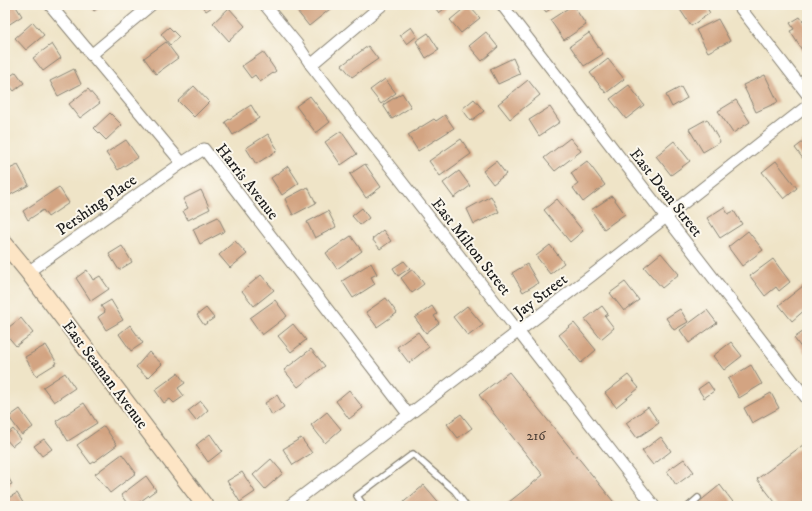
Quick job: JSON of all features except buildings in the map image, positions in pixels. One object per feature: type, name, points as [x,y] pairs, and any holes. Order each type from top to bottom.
[{"type":"main road","name":"East Seaman Avenue","points":[[6,246],[28,272],[205,506]]},
{"type":"street","points":[[50,5],[182,162]]},
{"type":"street","points":[[91,55],[151,5]]},
{"type":"street","name":"East Milton Street","points":[[265,5],[297,44],[311,65],[654,506]]},
{"type":"street","points":[[311,65],[382,5]]},
{"type":"street","name":"East Dean Street","points":[[502,5],[807,399]]},
{"type":"street","points":[[738,5],[807,94]]},
{"type":"street","name":"Jay Street","points":[[289,506],[591,276],[807,106]]},
{"type":"street","name":"Harris Avenue","points":[[182,162],[204,149],[408,414]]},
{"type":"street","name":"Pershing Place","points":[[28,272],[182,162]]},
{"type":"lane","points":[[364,506],[357,496],[413,454],[455,491],[466,506]]},
{"type":"lane","points":[[689,506],[698,498]]}]
